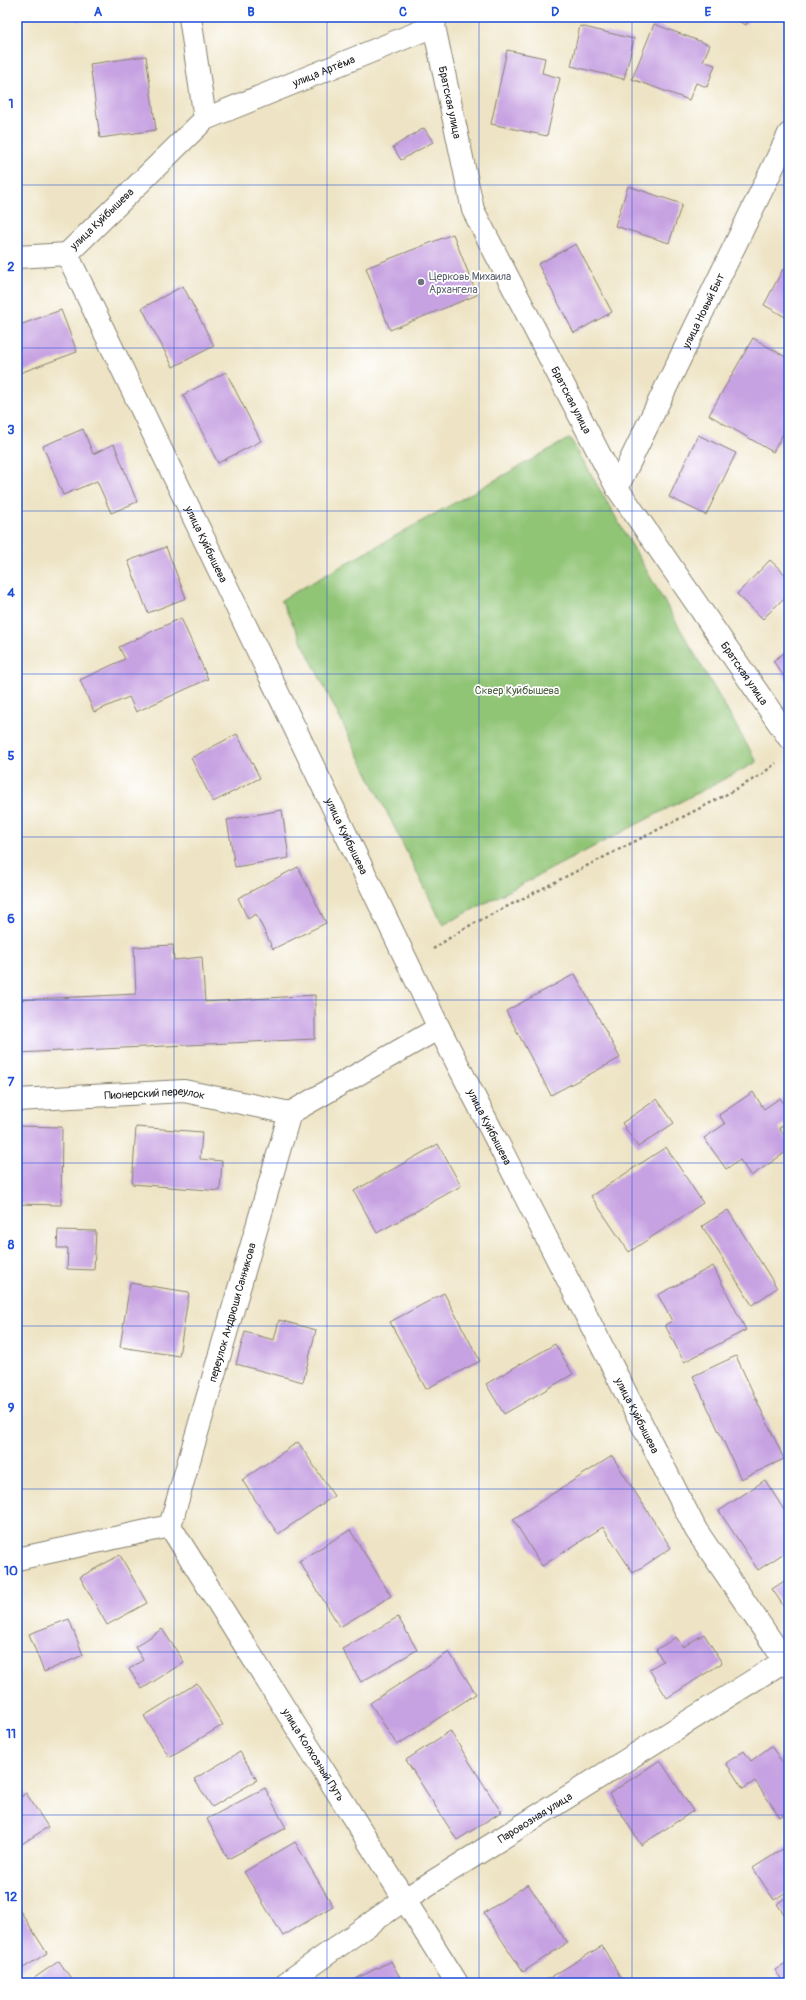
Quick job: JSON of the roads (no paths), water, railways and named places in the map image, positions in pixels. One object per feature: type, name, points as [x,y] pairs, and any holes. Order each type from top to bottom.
[{"type":"street","points":[[190,17],[205,119]]},
{"type":"street","name":"улица Артёма","points":[[205,119],[435,22]]},
{"type":"street","name":"Братская улица","points":[[435,22],[473,210],[616,488],[789,738]]},
{"type":"street","name":"улица Куйбышева","points":[[205,119],[67,254],[439,1028],[696,1530],[788,1662]]},
{"type":"street","name":"улица Новый Быт","points":[[616,488],[789,134]]},
{"type":"street","points":[[17,258],[67,254]]},
{"type":"street","points":[[290,1113],[439,1028]]},
{"type":"street","name":"Пионерский переулок","points":[[17,1100],[184,1091],[290,1113]]},
{"type":"street","name":"переулок Андрюши Санникова","points":[[170,1526],[290,1113]]},
{"type":"street","points":[[17,1559],[170,1526]]},
{"type":"street","name":"улица Колхозный Путь","points":[[170,1526],[457,1983]]},
{"type":"street","name":"Паровозная улица","points":[[286,1983],[405,1899],[788,1662]]},
{"type":"place","name":"Церковь Михаила Архангела","points":[[421,282]]},
{"type":"park label","name":"Сквер Куйбышева","points":[[517,690]]}]
